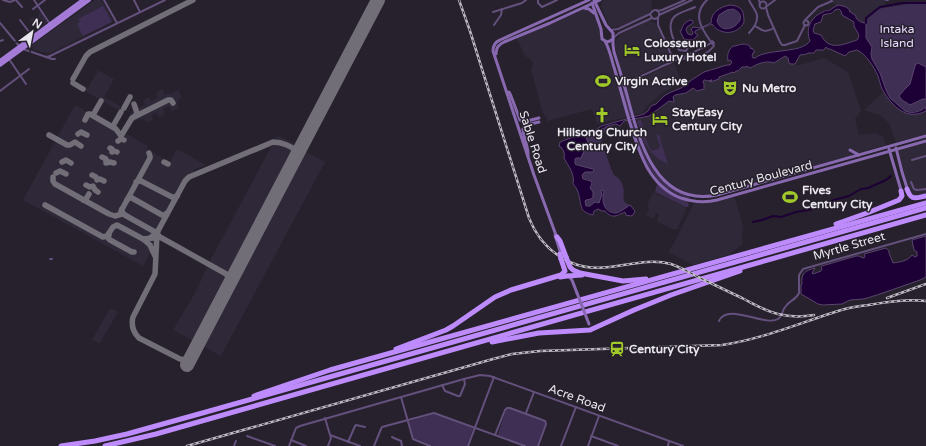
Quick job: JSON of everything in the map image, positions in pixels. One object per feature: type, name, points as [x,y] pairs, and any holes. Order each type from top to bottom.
[{"type":"highway","points":[[907,188],[911,197],[916,198],[926,196]]},
{"type":"highway","points":[[790,241],[867,214],[895,202],[901,198],[901,190]]},
{"type":"highway","points":[[206,412],[301,380],[361,362],[926,203]]},
{"type":"highway","points":[[61,446],[127,434],[926,208]]},
{"type":"highway","points":[[105,446],[156,434],[926,215]]},
{"type":"highway","points":[[361,362],[446,330],[500,294],[563,274],[563,257],[560,241],[555,234]]},
{"type":"highway","points":[[407,363],[489,342],[527,335],[562,332],[590,327],[671,295],[782,256]]},
{"type":"highway","points":[[563,257],[571,269],[575,272],[623,281],[674,273]]},
{"type":"highway","points":[[550,279],[597,277]]},
{"type":"main road","points":[[0,61],[21,48],[83,0]]},
{"type":"main road","points":[[21,48],[33,36],[89,0]]},
{"type":"main road","points":[[577,10],[592,1],[600,0]]},
{"type":"main road","name":"Century Boulevard","points":[[592,1],[602,37],[608,47],[629,122],[642,160],[656,180],[670,192],[678,196],[689,200],[704,202],[717,200],[926,141]]},
{"type":"main road","name":"Century Boulevard","points":[[592,1],[614,34],[614,52],[632,115],[647,156],[654,168],[669,185],[680,192],[697,197],[717,195],[926,136]]},
{"type":"main road","name":"Sable Road","points":[[590,327],[556,240],[493,48],[495,43],[500,40],[592,1]]},
{"type":"main road","points":[[577,10],[588,8],[597,18]]},
{"type":"main road","name":"Sable Road","points":[[496,58],[496,50],[498,46],[504,42],[577,10]]},
{"type":"main road","points":[[602,33],[606,30],[610,30]]},
{"type":"main road","points":[[605,41],[609,42],[613,39]]},
{"type":"main road","points":[[0,65],[8,57]]},
{"type":"main road","points":[[506,87],[520,120],[523,122],[539,120],[526,125],[523,129],[529,153],[528,158]]},
{"type":"main road","points":[[895,144],[907,188]]},
{"type":"main road","points":[[642,145],[645,157],[642,160]]},
{"type":"main road","points":[[888,147],[901,190]]},
{"type":"main road","points":[[850,150],[860,155]]},
{"type":"street","points":[[3,0],[10,2],[16,0],[22,7]]},
{"type":"street","points":[[34,0],[51,25]]},
{"type":"street","points":[[33,8],[45,0]]},
{"type":"street","points":[[104,0],[117,23]]},
{"type":"street","points":[[134,0],[140,12]]},
{"type":"street","points":[[46,57],[165,0]]},
{"type":"street","points":[[493,12],[522,3],[526,0]]},
{"type":"street","points":[[538,0],[537,2],[542,7],[557,0]]},
{"type":"street","points":[[610,30],[618,29],[650,14],[653,10],[662,10],[684,0]]},
{"type":"street","points":[[613,39],[619,33],[656,19],[659,16],[692,0]]},
{"type":"street","points":[[684,51],[686,57],[690,60],[713,48],[712,43],[702,28],[699,18],[702,6],[707,0]]},
{"type":"street","points":[[749,0],[757,16],[755,26],[749,33]]},
{"type":"street","points":[[759,0],[761,7],[768,15],[780,42],[783,45],[797,41],[808,23],[807,21],[809,17],[816,9],[832,1],[831,0]]},
{"type":"street","points":[[760,4],[764,1],[770,0]]},
{"type":"street","points":[[762,8],[764,9],[775,0]]},
{"type":"street","points":[[764,1],[767,6],[768,15]]},
{"type":"street","points":[[684,51],[678,49],[670,27],[675,16],[695,7]]},
{"type":"street","points":[[494,25],[501,15],[502,9]]},
{"type":"street","points":[[657,11],[659,12],[658,25]]},
{"type":"street","points":[[650,14],[658,25],[674,61]]},
{"type":"street","points":[[20,20],[33,36]]},
{"type":"street","points":[[805,26],[803,22],[807,21]]},
{"type":"street","points":[[0,23],[21,48],[55,59]]},
{"type":"street","points":[[755,26],[766,31],[774,28]]},
{"type":"street","points":[[619,84],[686,57],[712,43]]},
{"type":"street","points":[[684,51],[687,50],[688,47]]},
{"type":"street","points":[[8,57],[26,84]]},
{"type":"street","points":[[0,90],[30,69]]},
{"type":"street","points":[[912,160],[926,156]]},
{"type":"street","points":[[912,182],[914,189],[926,189]]},
{"type":"street","name":"Myrtle Street","points":[[719,321],[721,317],[733,314],[770,320],[778,319],[786,306],[796,299],[799,294],[799,275],[803,269],[926,234]]},
{"type":"street","name":"Acre Road","points":[[291,440],[297,427],[482,374],[494,377],[683,446]]},
{"type":"street","points":[[468,446],[494,377]]},
{"type":"street","points":[[442,385],[445,391],[460,396],[465,384],[464,379]]},
{"type":"street","points":[[526,413],[534,392]]},
{"type":"street","points":[[401,397],[413,439],[430,446]]},
{"type":"street","points":[[561,446],[576,407]]},
{"type":"street","points":[[495,435],[506,408],[510,408],[546,422],[538,446]]},
{"type":"street","points":[[374,446],[382,428],[434,413],[525,446]]},
{"type":"street","points":[[588,446],[599,416]]},
{"type":"street","points":[[325,418],[331,438],[328,446]]},
{"type":"street","points":[[348,442],[355,425],[365,427]]},
{"type":"street","points":[[330,435],[360,446]]},
{"type":"street","points":[[247,436],[274,446]]},
{"type":"street","points":[[591,436],[618,446]]},
{"type":"street","points":[[392,437],[401,441],[402,446]]},
{"type":"street","points":[[289,446],[291,440],[306,446]]},
{"type":"street","points":[[234,446],[236,441]]},
{"type":"street","points":[[668,446],[670,441]]},
{"type":"street","points":[[514,446],[515,442]]},
{"type":"shaded area","points":[[95,0],[101,0],[113,20],[112,22],[50,53],[33,49],[32,45]]},
{"type":"shaded area","points":[[605,0],[651,0],[652,8],[647,15],[614,28],[609,25],[601,6],[602,2]]},
{"type":"shaded area","points":[[831,0],[886,0],[885,5],[876,9],[862,23],[858,21],[846,7],[836,6]]},
{"type":"shaded area","points":[[730,5],[742,10],[744,22],[738,29],[733,32],[724,32],[715,28],[712,24],[695,31],[698,35],[693,40],[684,39],[680,31],[685,23],[690,20],[693,21],[693,23],[687,27],[686,30],[688,34],[692,35],[693,33],[691,29],[693,27],[700,28],[711,23],[714,13]],"holes":[[[733,9],[739,13],[741,17],[736,26],[725,29],[720,27],[717,21],[719,15],[727,10]]]},
{"type":"shaded area","points":[[839,5],[850,10],[849,11],[856,16],[859,21],[866,23],[866,38],[872,47],[872,59],[880,73],[890,98],[905,111],[916,112],[926,107],[926,111],[913,114],[902,112],[893,104],[884,92],[878,76],[864,54],[857,50],[849,52],[845,56],[826,47],[824,50],[816,50],[814,53],[800,55],[795,64],[789,63],[788,58],[785,56],[774,63],[765,62],[750,68],[747,66],[742,67],[734,73],[733,72],[719,77],[719,79],[710,82],[712,80],[704,80],[704,89],[697,91],[693,88],[686,93],[675,95],[673,97],[674,102],[669,101],[649,116],[624,121],[620,126],[616,124],[608,126],[586,137],[589,144],[597,148],[597,150],[590,147],[584,151],[581,158],[575,159],[575,164],[593,169],[594,171],[585,172],[582,175],[583,179],[591,181],[592,183],[590,188],[593,192],[593,197],[585,201],[586,206],[590,206],[595,202],[599,203],[602,194],[601,191],[603,190],[603,203],[609,211],[617,213],[630,205],[635,211],[631,216],[626,215],[625,212],[613,216],[598,209],[594,211],[593,215],[588,214],[583,210],[578,191],[573,184],[572,173],[564,158],[564,151],[559,146],[560,142],[573,137],[584,136],[602,126],[644,114],[651,106],[656,104],[664,96],[681,88],[704,72],[730,65],[732,62],[730,60],[728,61],[728,55],[733,46],[746,44],[750,46],[755,52],[752,56],[755,58],[768,53],[799,48],[806,45],[810,41],[808,32],[812,20],[819,14]],"holes":[[[839,9],[842,15],[854,22],[854,27],[859,38],[846,44],[832,45],[824,40],[821,35],[814,33],[813,30],[815,24],[821,22],[823,15]]]},
{"type":"shaded area","points":[[586,9],[593,11],[600,28],[600,38],[607,47],[627,117],[597,124],[592,109],[548,122],[547,118],[543,114],[531,69],[533,65],[532,61],[526,57],[516,38]]},
{"type":"shaded area","points":[[41,12],[47,23],[37,30],[29,20],[33,17],[36,18]]},
{"type":"shaded area","points":[[648,21],[652,21],[656,24],[664,41],[663,42],[672,58],[671,60],[628,80],[624,77],[616,51],[616,41],[620,35]]},
{"type":"shaded area","points":[[785,56],[791,64],[795,64],[796,66],[824,58],[848,72],[861,111],[855,119],[859,135],[876,133],[883,137],[886,145],[717,194],[689,194],[672,186],[651,163],[642,142],[636,119],[649,116],[669,101],[674,102],[673,97],[675,95],[686,93],[693,88],[699,90],[703,89],[704,80],[712,80],[710,82],[719,77],[740,70],[742,67],[747,66],[750,68],[758,64],[774,63]]},
{"type":"shaded area","points":[[674,63],[683,84],[662,93],[648,105],[642,113],[634,115],[626,87],[627,85]]},
{"type":"shaded area","points":[[918,63],[926,67],[926,99],[910,105],[899,96],[910,84],[915,66]]},
{"type":"shaded area","points":[[98,70],[114,79],[104,97],[125,109],[123,113],[83,90],[85,86],[88,88]]},
{"type":"shaded area","points":[[162,89],[165,95],[168,93],[171,94],[178,90],[182,98],[178,100],[177,103],[179,108],[172,111],[169,106],[163,109],[165,114],[159,117],[157,113],[151,115],[153,120],[147,123],[144,119],[133,122],[129,114],[133,111],[131,106],[137,103],[139,108],[145,105],[143,100],[149,97],[151,101],[158,98],[156,93]]},
{"type":"shaded area","points":[[884,93],[897,108],[915,114],[926,111],[926,134],[896,142],[889,123],[880,115],[864,110]]},
{"type":"shaded area","points":[[75,105],[148,146],[147,149],[170,162],[177,149],[206,165],[194,170],[143,266],[23,200]]},
{"type":"shaded area","points":[[277,136],[297,145],[325,162],[221,356],[173,330],[195,293],[211,259]]},
{"type":"shaded area","points":[[926,142],[926,194],[915,196],[911,194],[907,185],[898,150]]},
{"type":"shaded area","points":[[653,193],[686,207],[677,229],[673,229],[658,222],[657,219],[659,215],[656,213],[653,219],[646,214],[649,210],[647,205]]},
{"type":"shaded area","points":[[732,197],[735,199],[742,222],[743,244],[728,255],[693,265],[668,252],[694,203]]},
{"type":"shaded area","points":[[926,236],[926,277],[920,280],[864,299],[850,300],[842,304],[818,304],[801,294],[802,277],[804,273],[809,270],[815,268],[812,273],[813,274],[821,271],[822,266],[856,256],[864,258],[864,254],[886,248],[889,251],[893,263],[904,261],[912,255],[915,257],[917,256],[912,240]]},
{"type":"shaded area","points":[[110,308],[118,312],[100,343],[92,340]]},
{"type":"green space","name":"Intaka Island","points":[[908,4],[926,4],[926,107],[919,111],[908,112],[890,98],[886,90],[880,73],[872,59],[872,47],[866,38],[866,21],[879,9]]},
{"type":"green space","points":[[103,6],[112,22],[83,36],[77,24],[80,22],[78,19]]},
{"type":"green space","points":[[729,9],[737,11],[741,19],[736,26],[724,28],[720,26],[718,17],[721,13]]},
{"type":"green space","points":[[622,85],[631,118],[643,151],[651,166],[661,179],[673,190],[689,197],[689,199],[661,184],[640,152],[625,103]]},
{"type":"green space","points":[[641,120],[644,129],[642,129],[652,151],[660,148],[656,134],[660,136],[668,164],[651,152],[647,147],[637,121]]},
{"type":"green space","points":[[608,126],[609,128],[603,133],[601,145],[613,174],[622,184],[624,190],[624,200],[630,205],[622,211],[616,212],[610,211],[604,207],[603,194],[599,203],[586,206],[585,201],[592,185],[589,180],[582,178],[582,175],[585,172],[591,172],[593,169],[575,164],[574,159],[580,158],[584,151],[590,147],[596,150],[597,148],[589,144],[586,138]]},
{"type":"green space","points":[[657,184],[671,195],[687,202],[689,204],[688,207],[655,192]]},
{"type":"green space","points":[[509,408],[544,422],[545,424],[537,446],[527,446],[499,436],[498,434],[506,410]]},
{"type":"green space","points":[[434,414],[471,427],[473,429],[467,446],[433,446],[414,438],[409,423],[410,421]]},
{"type":"waterway","points":[[866,23],[866,18],[880,7],[902,3],[926,3]]},
{"type":"waterway","points":[[753,222],[773,216],[781,217],[796,212],[809,210],[849,196],[861,189],[868,188],[886,180],[891,176]]},
{"type":"taxiway","points":[[73,79],[86,56],[90,52],[193,0]]},
{"type":"taxiway","points":[[73,83],[83,89]]},
{"type":"taxiway","points":[[124,108],[130,97]]},
{"type":"taxiway","points":[[85,120],[88,114],[90,114],[116,129],[121,136],[132,118],[168,100],[171,100],[173,103]]},
{"type":"taxiway","points":[[93,115],[101,101]]},
{"type":"taxiway","points":[[134,104],[137,113],[135,116]]},
{"type":"taxiway","points":[[113,126],[121,112]]},
{"type":"taxiway","points":[[78,134],[81,132],[87,135]]},
{"type":"taxiway","points":[[49,135],[67,145],[75,142],[81,146]]},
{"type":"taxiway","points":[[118,141],[121,139],[124,140]]},
{"type":"taxiway","points":[[150,238],[159,229],[185,181],[189,177],[273,142],[283,144],[293,149],[297,154],[295,159]]},
{"type":"taxiway","points":[[294,149],[298,149],[302,145]]},
{"type":"taxiway","points":[[110,148],[112,149],[112,152],[117,152]]},
{"type":"taxiway","points":[[121,211],[150,158],[149,153]]},
{"type":"taxiway","points":[[102,157],[106,159],[106,163],[114,163]]},
{"type":"taxiway","points":[[62,162],[66,160],[71,163]]},
{"type":"taxiway","points":[[164,162],[168,164]]},
{"type":"taxiway","points":[[56,173],[60,171],[66,174]]},
{"type":"taxiway","points":[[92,175],[96,177],[97,180],[100,179],[104,181]]},
{"type":"taxiway","points":[[53,177],[55,184],[109,214],[115,216],[124,214]]},
{"type":"taxiway","points":[[136,182],[141,181],[172,197],[177,196]]},
{"type":"taxiway","points":[[86,185],[90,187],[93,186],[98,192]]},
{"type":"taxiway","points":[[83,200],[86,199],[89,194]]},
{"type":"taxiway","points":[[127,200],[132,198],[162,215],[167,213]]},
{"type":"taxiway","points":[[45,205],[103,237],[107,236],[113,227],[117,225],[143,239],[154,238]]},
{"type":"taxiway","points":[[122,209],[123,214],[155,232],[160,237],[228,275],[231,279],[229,285]]},
{"type":"taxiway","points":[[158,231],[155,274],[133,317],[133,328],[139,338],[180,359],[187,360],[192,355]]},
{"type":"taxiway","points":[[109,235],[108,238],[110,240],[134,252]]},
{"type":"taxiway","points":[[143,239],[150,245],[155,256]]},
{"type":"taxiway","points":[[227,275],[232,275],[236,272]]},
{"type":"runway","points":[[187,365],[378,0]]},
{"type":"railway","points":[[459,0],[529,218],[536,232],[551,250],[564,259],[585,267],[597,268],[646,262],[671,264],[769,311],[792,316],[814,315]]},
{"type":"railway","points":[[887,298],[926,284]]},
{"type":"railway","points":[[187,446],[512,354],[540,351],[722,345],[753,339],[850,308],[897,301],[926,301]]},
{"type":"place","name":"Colosseum Luxury Hotel","points":[[632,50]]},
{"type":"place","name":"Virgin Active","points":[[603,81]]},
{"type":"place","name":"Nu Metro","points":[[730,88]]},
{"type":"place","name":"Hillsong Church Century City","points":[[602,115]]},
{"type":"place","name":"StayEasy Century City","points":[[660,119]]},
{"type":"place","name":"Fives Century City","points":[[790,197]]},
{"type":"place","name":"Century City","points":[[617,349]]}]
